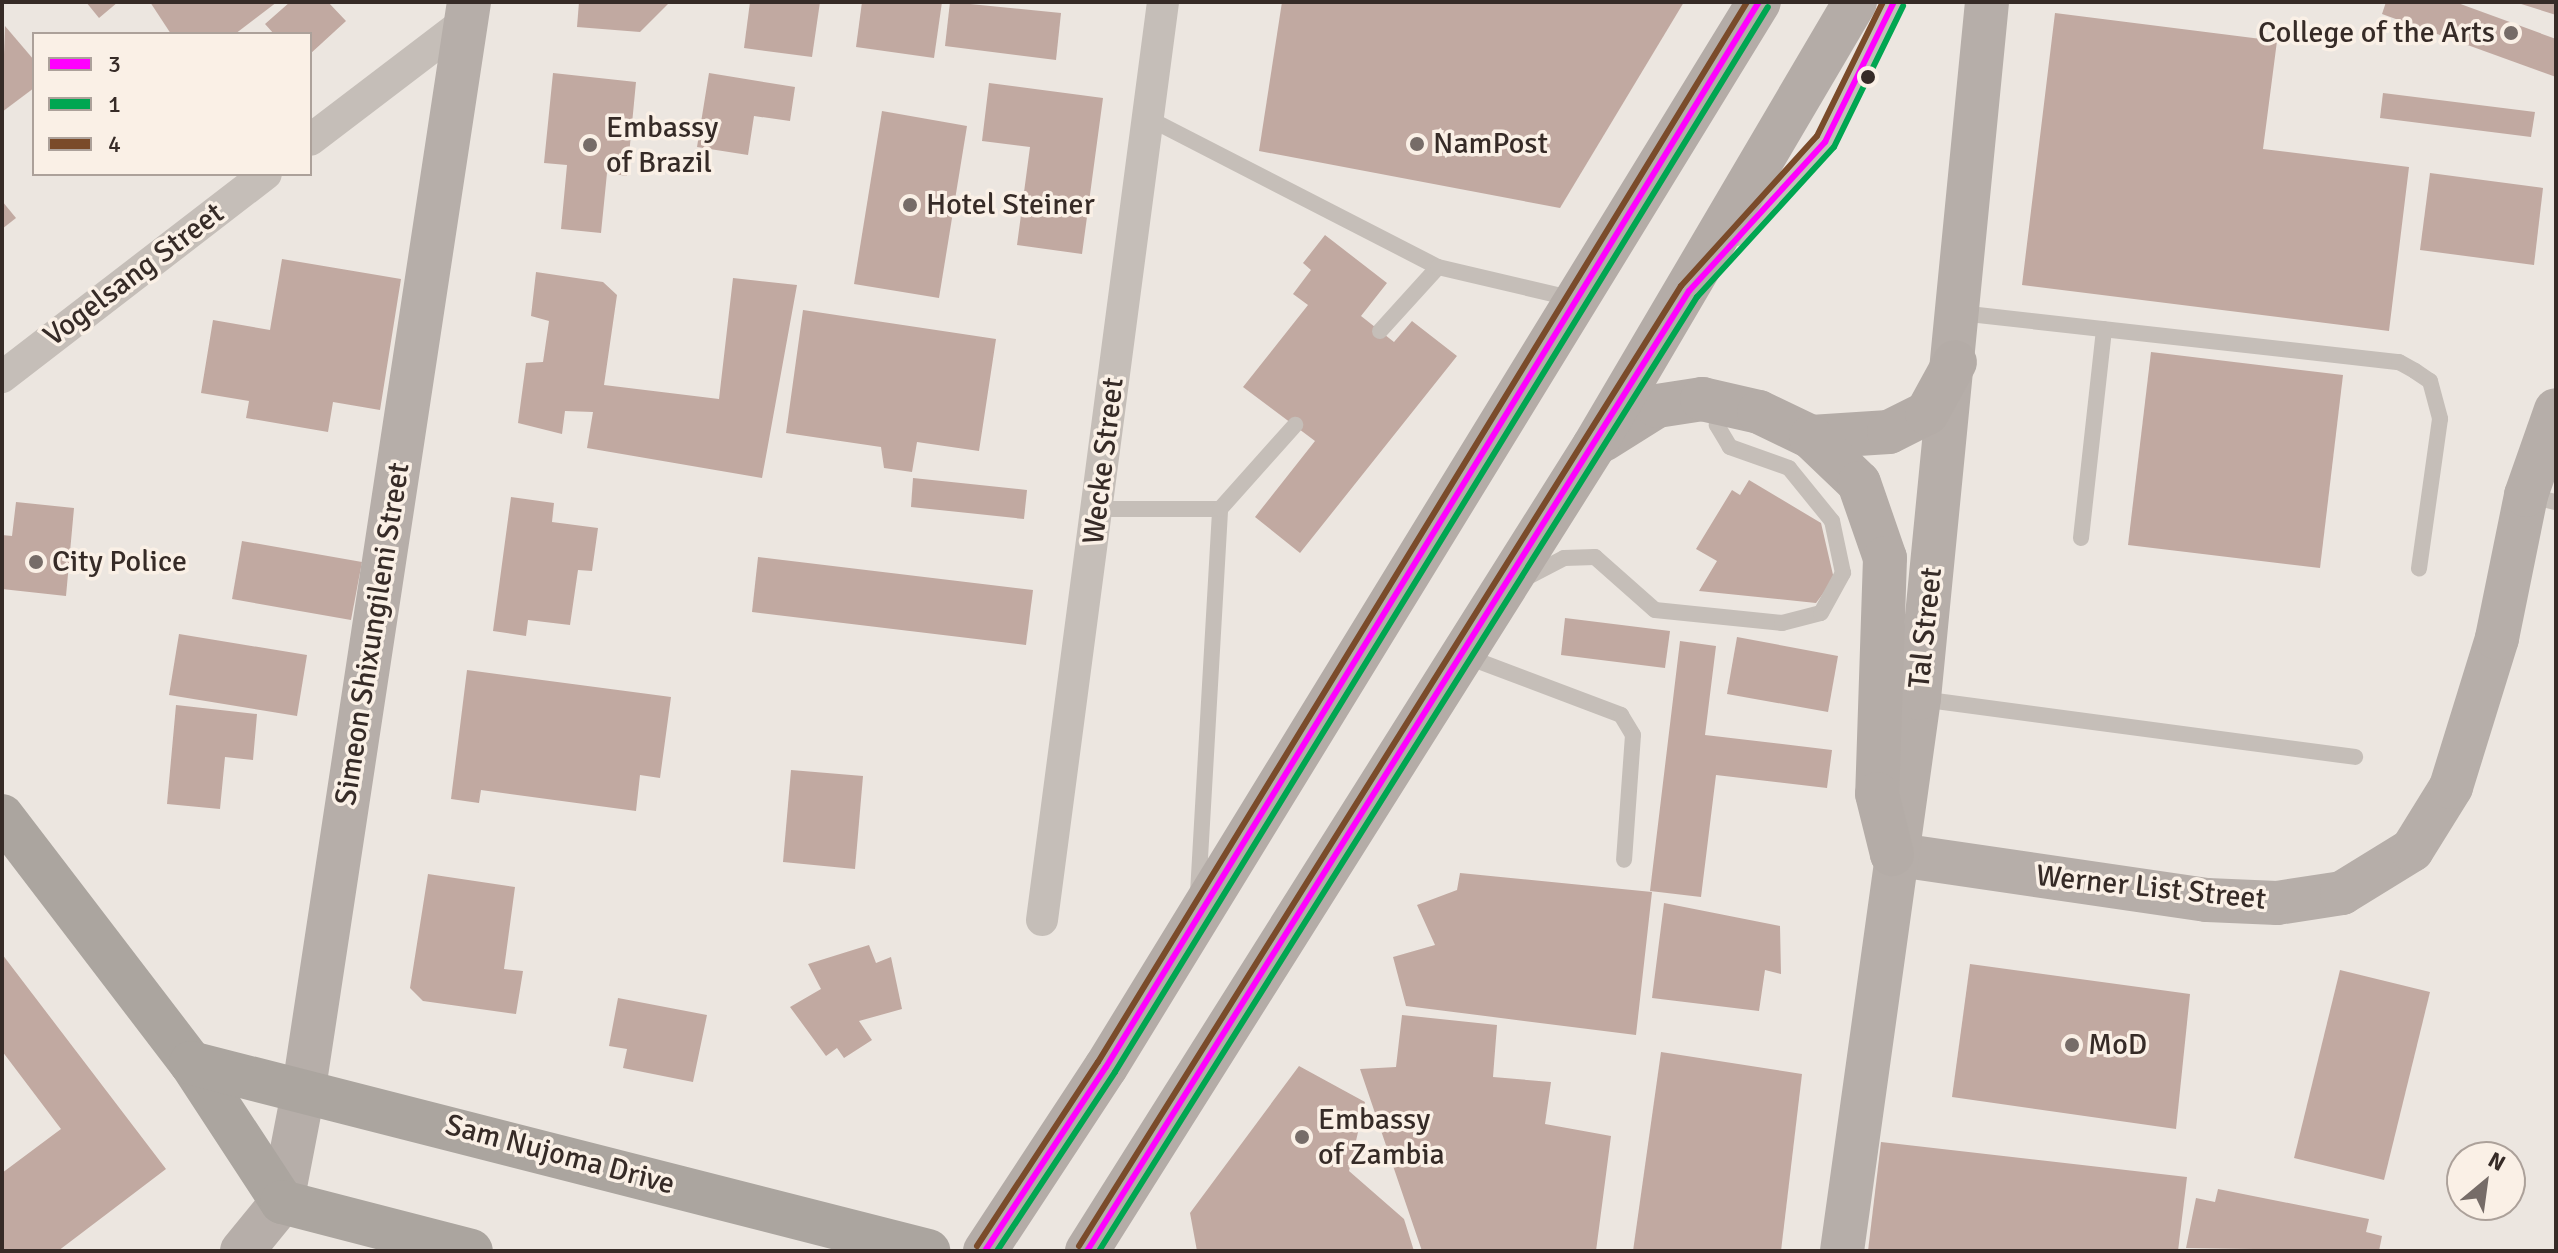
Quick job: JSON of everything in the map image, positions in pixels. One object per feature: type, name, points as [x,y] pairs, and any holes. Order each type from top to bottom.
[{"type":"highway","points":[[2,816],[191,1063],[282,1202],[471,1251]]},
{"type":"highway","name":"Sam Nujoma Drive","points":[[191,1063],[304,1088],[928,1251]]},
{"type":"main road","points":[[985,1251],[1197,919],[1580,301],[1759,2]]},
{"type":"main road","points":[[1087,1251],[1459,654],[1497,600],[1594,446],[1689,291],[1855,2]]},
{"type":"main road","points":[[1811,437],[1889,432],[1927,413],[1955,362]]},
{"type":"main road","points":[[1594,446],[1657,406],[1702,399],[1733,405],[1811,437],[1859,483],[1885,558],[1877,794],[1892,854]]},
{"type":"street","name":"Wecke Street","points":[[1042,920],[1163,2]]},
{"type":"street","name":"Tal Street","points":[[1842,1251],[1892,854],[1919,698],[1960,313],[1987,2]]},
{"type":"street","points":[[312,138],[468,11]]},
{"type":"street","name":"Simeon Shixungileni Street","points":[[242,1251],[282,1202],[304,1088],[468,11]]},
{"type":"street","name":"Vogelsang Street","points":[[2,377],[263,176]]},
{"type":"street","name":"Werner List Street","points":[[1892,854],[2207,900],[2277,903],[2342,893],[2412,850],[2451,787],[2541,498],[2556,410]]},
{"type":"lane","points":[[1689,291],[1825,142],[1894,2]]},
{"type":"lane","points":[[1148,118],[1438,267],[1580,301]]},
{"type":"lane","points":[[1380,331],[1438,267]]},
{"type":"lane","points":[[1960,313],[2399,362],[2430,381],[2440,419],[2419,569]]},
{"type":"lane","points":[[2081,538],[2104,329]]},
{"type":"lane","points":[[1497,600],[1564,558],[1595,557],[1655,610],[1782,623],[1821,613],[1843,573],[1832,521],[1789,468],[1730,447],[1717,425],[1733,405]]},
{"type":"lane","points":[[1197,919],[1220,509],[1295,425]]},
{"type":"lane","points":[[1098,509],[1220,509]]},
{"type":"lane","points":[[1459,654],[1621,715],[1633,735],[1624,860]]},
{"type":"lane","points":[[1919,698],[2355,757]]},
{"type":"building","points":[[86,2],[118,2],[99,18]]},
{"type":"building","points":[[150,2],[277,2],[238,32],[170,32]]},
{"type":"building","points":[[290,2],[328,2],[346,21],[312,52],[312,32],[272,32],[265,24]]},
{"type":"building","points":[[579,2],[670,2],[640,32],[577,27]]},
{"type":"building","points":[[750,2],[820,2],[812,57],[744,48]]},
{"type":"building","points":[[862,2],[942,2],[934,58],[856,47]]},
{"type":"building","points":[[950,2],[1061,13],[1056,60],[945,46]]},
{"type":"building","points":[[1282,2],[1684,2],[1560,208],[1259,151]]},
{"type":"building","name":"College of the Arts","points":[[2386,2],[2455,2],[2556,39],[2556,77],[2382,14]]},
{"type":"building","points":[[2556,2],[2556,15],[2518,3]]},
{"type":"building","points":[[2055,13],[2277,41],[2263,149],[2409,167],[2389,331],[2022,285]]},
{"type":"building","points":[[5,26],[32,58],[32,90],[2,112]]},
{"type":"building","points":[[553,73],[636,82],[627,176],[607,173],[601,233],[561,229],[567,165],[544,163]]},
{"type":"building","points":[[709,73],[795,87],[790,121],[754,116],[748,155],[697,147]]},
{"type":"building","points":[[989,83],[1103,98],[1082,254],[1017,245],[1030,147],[982,141]]},
{"type":"building","points":[[2383,93],[2535,112],[2531,137],[2380,118]]},
{"type":"building","name":"Hotel Steiner","points":[[882,111],[967,126],[939,298],[854,284]]},
{"type":"building","points":[[2430,173],[2543,188],[2534,265],[2420,250]]},
{"type":"building","points":[[2,201],[16,218],[2,229]]},
{"type":"building","points":[[1325,235],[1387,283],[1361,316],[1394,342],[1412,321],[1457,356],[1300,553],[1255,517],[1315,441],[1243,387],[1308,305],[1293,294],[1311,270],[1303,263]]},
{"type":"building","points":[[282,259],[401,279],[380,410],[333,402],[328,432],[246,418],[249,401],[201,393],[213,320],[270,330]]},
{"type":"building","points":[[536,272],[603,282],[617,295],[604,385],[719,399],[733,278],[797,285],[762,478],[587,448],[593,412],[565,411],[562,434],[518,423],[526,363],[543,362],[549,321],[531,316]]},
{"type":"building","points":[[803,310],[996,339],[979,451],[917,442],[912,472],[884,468],[881,447],[786,433]]},
{"type":"building","points":[[2151,352],[2343,375],[2320,568],[2128,545]]},
{"type":"building","points":[[913,478],[1027,490],[1024,519],[911,507]]},
{"type":"building","points":[[1749,480],[1821,523],[1834,579],[1816,603],[1699,591],[1717,561],[1696,549],[1732,490],[1740,495]]},
{"type":"building","points":[[511,497],[554,503],[552,522],[598,528],[592,571],[578,570],[570,625],[528,620],[526,636],[493,631]]},
{"type":"building","name":"City Police","points":[[16,502],[74,508],[66,596],[2,589],[2,535],[12,536]]},
{"type":"building","points":[[242,541],[362,562],[351,620],[232,599]]},
{"type":"building","points":[[758,557],[1033,590],[1026,645],[752,612]]},
{"type":"building","points":[[1565,618],[1670,631],[1665,668],[1561,655]]},
{"type":"building","points":[[179,634],[307,655],[297,716],[169,695]]},
{"type":"building","points":[[1737,637],[1838,656],[1828,712],[1727,694]]},
{"type":"building","points":[[1680,641],[1716,646],[1705,735],[1832,750],[1827,788],[1716,775],[1701,897],[1650,891]]},
{"type":"building","points":[[467,670],[671,697],[660,778],[640,775],[636,811],[481,790],[479,803],[451,799]]},
{"type":"building","points":[[176,705],[257,714],[253,760],[225,757],[220,809],[167,804]]},
{"type":"building","points":[[791,770],[863,776],[855,869],[783,862]]},
{"type":"building","points":[[1460,873],[1652,892],[1636,1035],[1406,1006],[1393,957],[1435,945],[1417,905],[1457,890]]},
{"type":"building","points":[[428,874],[515,887],[504,969],[523,971],[516,1014],[423,1001],[410,988]]},
{"type":"building","points":[[1664,903],[1780,926],[1781,974],[1765,970],[1759,1011],[1652,998]]},
{"type":"building","points":[[869,945],[876,963],[891,957],[902,1009],[859,1021],[872,1040],[844,1058],[837,1048],[826,1056],[790,1007],[821,989],[808,964]]},
{"type":"building","points":[[2,954],[166,1169],[58,1251],[2,1251],[2,1173],[61,1129],[2,1051]]},
{"type":"building","name":"MoD","points":[[1970,964],[2190,994],[2176,1129],[1952,1097]]},
{"type":"building","points":[[2340,970],[2430,992],[2384,1180],[2294,1158]]},
{"type":"building","points":[[618,998],[707,1015],[693,1082],[623,1068],[627,1049],[609,1046]]},
{"type":"building","points":[[1402,1015],[1497,1025],[1493,1077],[1551,1082],[1545,1124],[1611,1136],[1596,1251],[1422,1251],[1360,1069],[1396,1067]]},
{"type":"building","points":[[1661,1052],[1802,1074],[1781,1251],[1633,1251]]},
{"type":"building","name":"Embassy of Zambia","points":[[1299,1066],[1365,1102],[1349,1171],[1404,1219],[1414,1251],[1197,1251],[1190,1213]]},
{"type":"building","points":[[1881,1142],[2187,1177],[2178,1251],[1868,1251]]},
{"type":"building","points":[[2218,1189],[2369,1219],[2366,1232],[2382,1236],[2379,1251],[2186,1248],[2196,1198],[2215,1202]]},
{"type":"transit line","name":"4","points":[[977,1246],[1098,1062],[1747,2]]},
{"type":"transit line","name":"3","points":[[985,1251],[1106,1067],[1759,2]]},
{"type":"transit line","name":"4","points":[[1079,1246],[1681,286],[1817,136],[1883,2]]},
{"type":"transit line","name":"3","points":[[1087,1251],[1689,291],[1825,142],[1894,2]]},
{"type":"transit line","name":"1","points":[[1099,1251],[1697,297],[1834,147],[1903,6]]},
{"type":"transit line","name":"1","points":[[997,1251],[1115,1072],[1768,7]]},
{"type":"place","name":"College of the Arts","points":[[2511,33]]},
{"type":"place","name":"NamPost","points":[[1417,144]]},
{"type":"place","name":"Embassy of Brazil","points":[[590,145]]},
{"type":"place","name":"Hotel Steiner","points":[[910,205]]},
{"type":"place","name":"City Police","points":[[36,562]]},
{"type":"place","name":"MoD","points":[[2072,1045]]},
{"type":"place","name":"Embassy of Zambia","points":[[1302,1137]]}]
